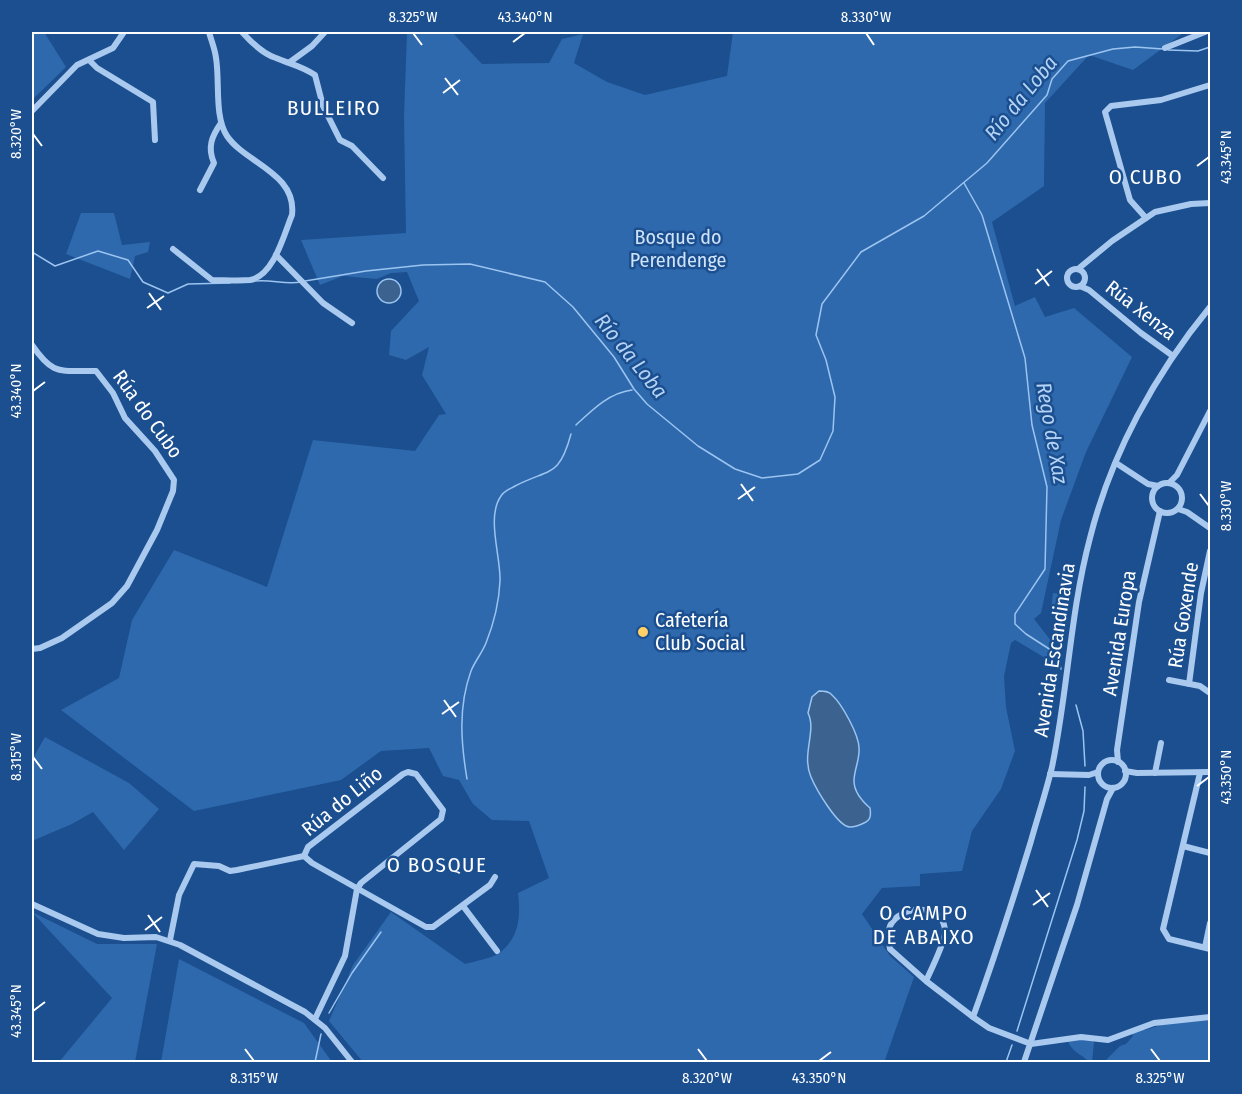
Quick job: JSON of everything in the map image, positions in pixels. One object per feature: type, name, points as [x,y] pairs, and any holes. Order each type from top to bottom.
[{"type":"street","points":[[32,111],[77,65],[113,48],[124,32],[134,32]]},
{"type":"street","points":[[173,249],[212,280],[251,279],[262,275],[276,255],[292,215],[293,207],[281,182],[269,169],[232,142],[221,123],[216,56],[209,32]]},
{"type":"street","points":[[242,32],[273,58],[290,62],[315,75],[323,105],[340,140],[352,146],[383,178]]},
{"type":"street","points":[[290,62],[312,46],[325,32]]},
{"type":"street","points":[[1165,48],[1205,32]]},
{"type":"street","points":[[89,60],[97,69],[153,102],[155,140]]},
{"type":"street","points":[[1146,218],[1130,200],[1104,112],[1111,106],[1161,100],[1210,86]]},
{"type":"street","points":[[200,190],[214,163],[210,153],[211,146],[215,132],[221,123]]},
{"type":"street","name":"Rúa Xenza","points":[[1082,284],[1074,287],[1067,281],[1069,272],[1082,268],[1112,241],[1155,212],[1191,204],[1210,203]]},
{"type":"street","points":[[276,255],[323,303],[352,323]]},
{"type":"street","name":"Rúa Xenza","points":[[1082,268],[1082,284],[1141,333],[1173,356]]},
{"type":"street","name":"Avenida Escandinavia","points":[[973,1017],[1008,916],[1050,774],[1063,705],[1074,620],[1096,516],[1138,414],[1173,356],[1210,307]]},
{"type":"street","name":"Rúa do Cubo","points":[[32,345],[44,363],[50,367],[96,371],[113,393],[125,418],[155,451],[174,480],[174,491],[157,531],[127,586],[112,603],[62,638],[40,648],[32,649]]},
{"type":"street","points":[[1156,489],[1169,483],[1177,475],[1210,411]]},
{"type":"street","points":[[1116,463],[1156,489]]},
{"type":"street","points":[[1177,475],[1177,486]]},
{"type":"street","points":[[1156,489],[1154,505],[1163,512],[1173,512],[1179,506],[1182,493],[1177,486],[1169,483]]},
{"type":"street","points":[[1179,506],[1210,528]]},
{"type":"street","name":"Avenida Europa","points":[[1118,762],[1117,750],[1138,602],[1148,556],[1163,512]]},
{"type":"street","name":"Rúa Goxende","points":[[1189,684],[1201,593],[1210,550]]},
{"type":"street","points":[[1201,593],[1210,596]]},
{"type":"street","name":"Rúa Goxende","points":[[1169,680],[1200,686],[1210,693]]},
{"type":"street","points":[[1155,773],[1161,742]]},
{"type":"street","name":"Avenida Europa","points":[[1111,760],[1117,750]]},
{"type":"street","points":[[1099,775],[1103,764],[1111,760],[1118,762],[1125,774]]},
{"type":"street","name":"Rúa do Liño","points":[[304,856],[309,847],[403,774],[408,772],[416,774],[443,810],[441,819],[361,883],[357,890]]},
{"type":"street","points":[[1125,774],[1210,772]]},
{"type":"street","points":[[1200,773],[1163,929],[1169,939],[1208,948],[1210,923]]},
{"type":"street","points":[[1050,774],[1099,775],[1110,787]]},
{"type":"street","points":[[1110,787],[1120,786],[1125,774]]},
{"type":"street","points":[[1024,1062],[1077,905],[1110,787]]},
{"type":"street","points":[[1183,846],[1210,853]]},
{"type":"street","points":[[170,940],[179,895],[194,864],[219,866],[230,871],[304,856],[357,890],[426,927],[433,927],[463,906],[490,885],[495,877]]},
{"type":"street","points":[[315,1019],[345,956],[357,890]]},
{"type":"street","points":[[32,904],[98,934],[124,938],[156,937],[170,940],[276,995],[315,1019],[352,1062]]},
{"type":"street","points":[[463,906],[497,951]]},
{"type":"street","points":[[926,981],[945,934],[943,923],[939,915],[927,910],[908,912],[897,916],[889,928],[890,950],[926,981],[989,1028],[1031,1044],[1081,1037],[1108,1040],[1154,1023],[1210,1017]]},
{"type":"green space","points":[[32,32],[44,32],[66,67],[32,100]]},
{"type":"green space","name":"Bosque do Perendenge","points":[[407,32],[452,32],[482,64],[549,63],[562,39],[583,34],[574,63],[607,82],[645,95],[727,76],[733,32],[1181,32],[1182,34],[1133,70],[1089,55],[1045,103],[1044,186],[992,222],[1015,306],[1035,297],[1045,317],[1074,308],[1132,357],[1086,452],[1061,520],[1041,613],[1034,619],[1060,655],[1050,661],[1015,640],[1011,643],[1004,676],[1006,707],[1015,751],[1001,789],[972,831],[962,871],[920,874],[920,886],[882,888],[862,914],[890,956],[914,977],[885,1060],[891,1062],[363,1062],[329,1021],[353,965],[391,912],[465,964],[498,954],[510,942],[517,927],[518,893],[549,878],[529,821],[492,820],[473,804],[459,780],[443,776],[429,748],[381,751],[341,780],[194,811],[61,710],[119,678],[132,620],[174,550],[267,587],[313,440],[415,451],[439,415],[446,414],[422,375],[429,347],[406,360],[389,355],[391,331],[419,301],[407,272],[391,273],[377,279],[343,276],[320,285],[301,240],[406,233],[404,117]]},
{"type":"green space","points":[[81,213],[114,213],[122,245],[150,242],[148,252],[135,256],[130,279],[66,254]]},
{"type":"green space","points":[[1053,593],[1069,595],[1066,611],[1051,609]]},
{"type":"green space","points":[[45,737],[129,783],[159,809],[124,850],[93,812],[72,824],[32,841],[32,760]]},
{"type":"green space","points":[[32,912],[97,944],[157,944],[135,1062],[59,1062],[112,998]]},
{"type":"green space","points":[[179,959],[304,1023],[332,1062],[161,1062]]},
{"type":"green space","points":[[1191,1016],[1210,1018],[1210,1062],[1104,1062],[1120,1046],[1126,1044],[1138,1027],[1145,1030]]},
{"type":"green space","points":[[1073,1037],[1091,1039],[1094,1042],[1092,1062],[1088,1062],[1070,1046],[1068,1042]]},
{"type":"shaded area","points":[[389,279],[398,282],[401,291],[398,300],[389,303],[380,300],[377,291],[380,282]]},
{"type":"shaded area","points":[[819,691],[825,691],[836,699],[849,720],[858,742],[859,752],[854,785],[859,796],[870,808],[870,817],[856,826],[845,825],[828,807],[808,768],[811,727],[808,713],[812,697]]},
{"type":"waterway","name":"Río da Loba","points":[[305,281],[423,265],[470,264],[545,282],[573,307],[614,357],[634,389],[647,404],[698,446],[735,469],[762,478],[798,474],[820,460],[833,431],[835,397],[826,360],[816,335],[822,304],[861,252],[924,216],[987,163],[1047,95],[1052,79],[1068,61],[1113,49],[1135,47],[1163,49]]},
{"type":"waterway","name":"Río da Loba","points":[[1168,50],[1198,51],[1210,47]]},
{"type":"waterway","name":"Rego de Xaz","points":[[964,183],[982,215],[1025,358],[1032,425],[1047,487],[1045,569],[1015,614],[1015,624],[1057,654],[1061,669]]},
{"type":"waterway","name":"Río da Loba","points":[[32,252],[55,266],[98,251],[128,260],[143,282],[168,293],[188,284],[230,283]]},
{"type":"waterway","name":"Río da Loba","points":[[255,281],[301,282]]},
{"type":"waterway","points":[[576,425],[609,398],[632,390]]},
{"type":"waterway","points":[[467,779],[463,752],[462,712],[471,671],[484,647],[497,605],[500,571],[494,526],[497,505],[505,491],[552,470],[562,458],[571,434]]},
{"type":"waterway","name":"Rego de Xaz","points":[[1076,705],[1083,731],[1085,766]]},
{"type":"waterway","name":"Rego de Xaz","points":[[1017,1031],[1077,840],[1084,811],[1085,787]]},
{"type":"waterway","points":[[329,1013],[352,973],[381,932]]},
{"type":"waterway","points":[[315,1062],[321,1034]]},
{"type":"waterway","name":"Rego de Xaz","points":[[1006,1062],[1012,1045]]},
{"type":"place","name":"Cafetería Club Social","points":[[643,632]]},
{"type":"district","name":"BULLEIRO","points":[[334,108]]},
{"type":"district","name":"O CUBO","points":[[1146,177]]},
{"type":"district","name":"O BOSQUE","points":[[437,865]]},
{"type":"district","name":"O CAMPO DE ABAIXO","points":[[924,925]]}]
